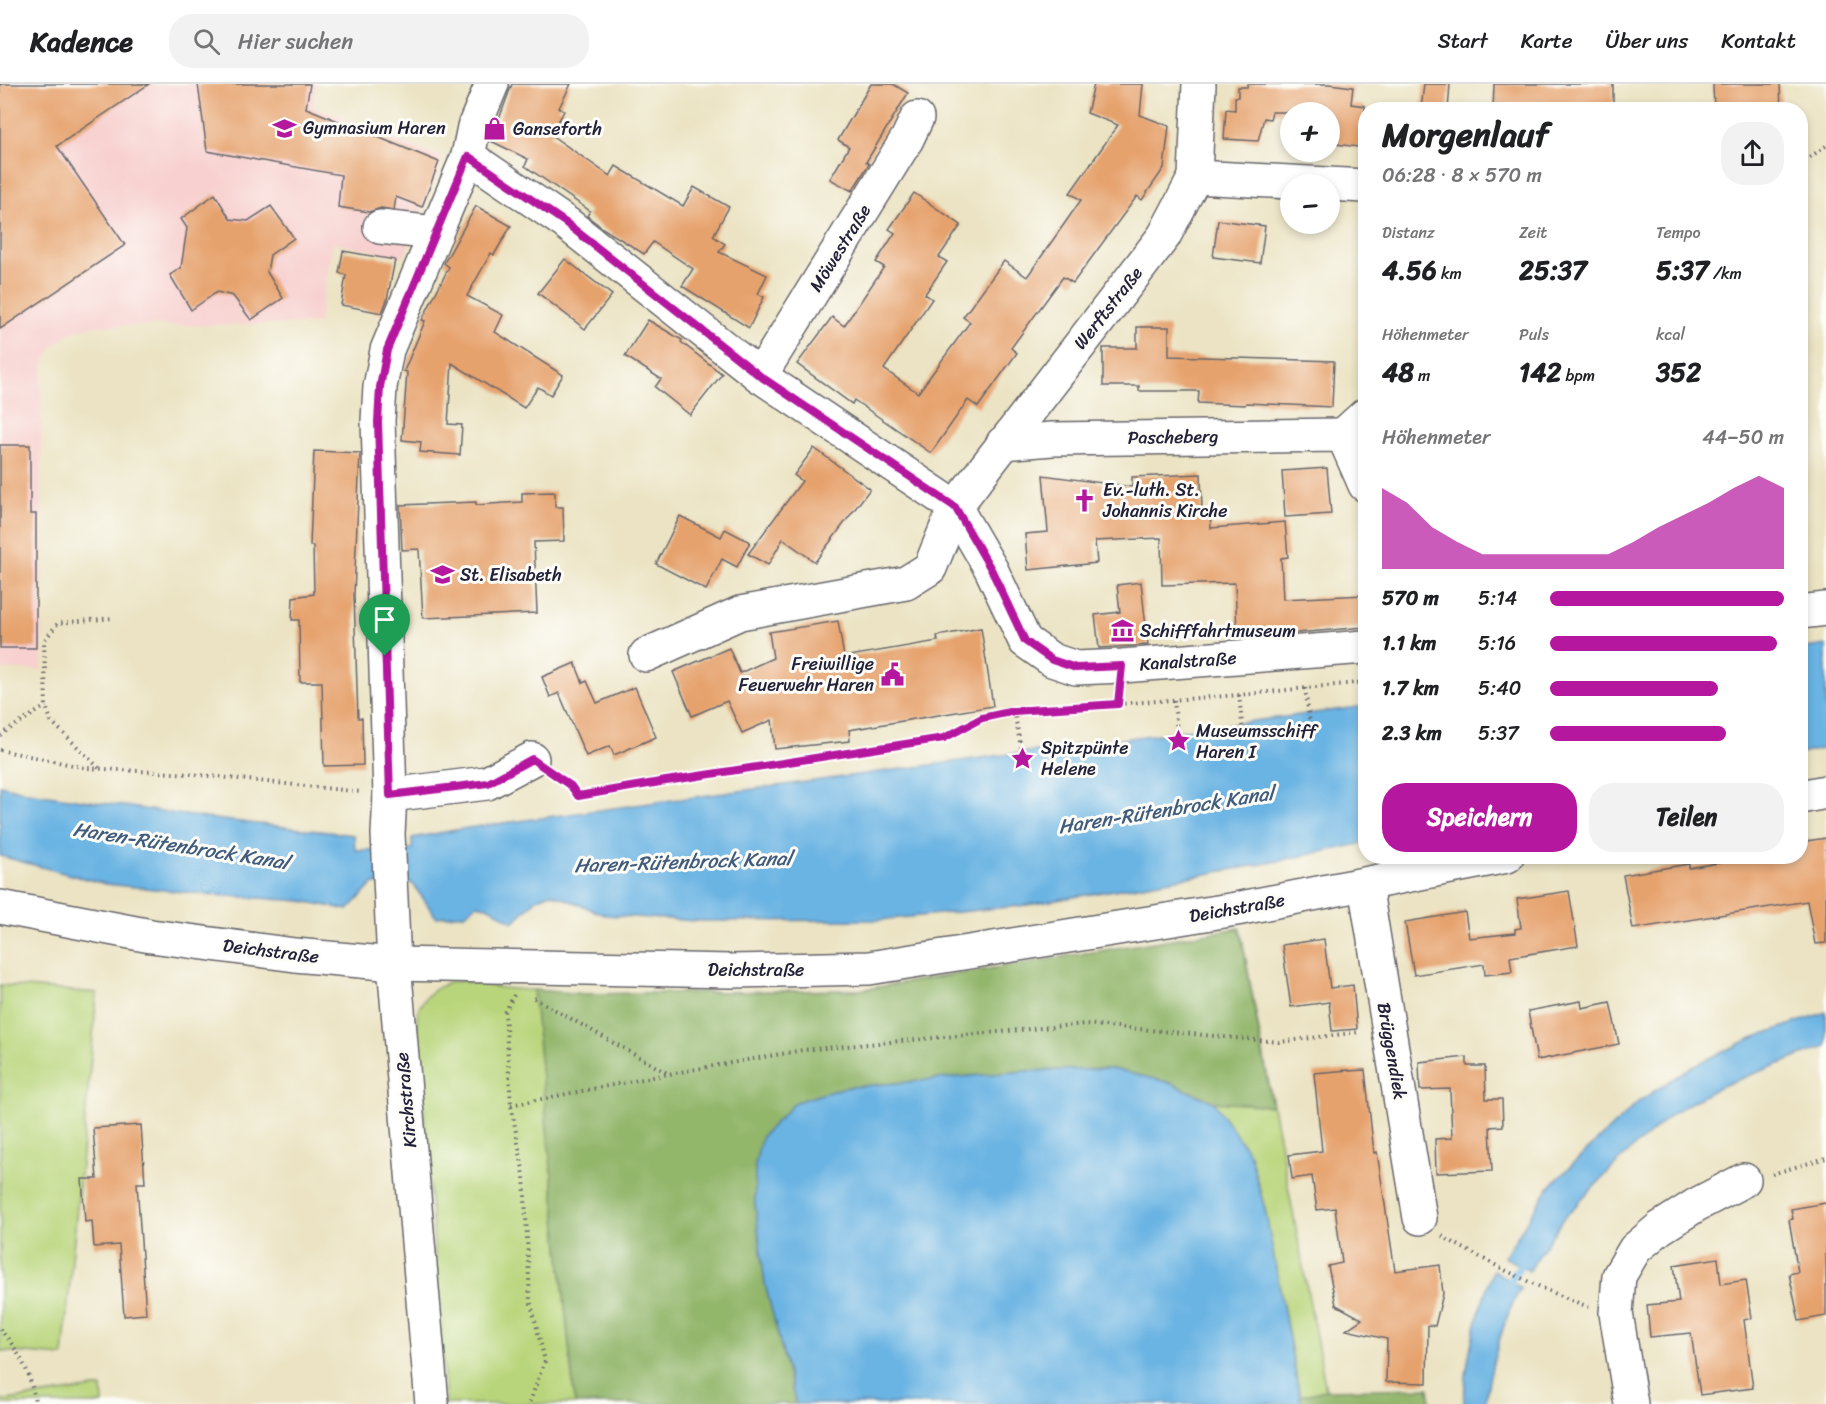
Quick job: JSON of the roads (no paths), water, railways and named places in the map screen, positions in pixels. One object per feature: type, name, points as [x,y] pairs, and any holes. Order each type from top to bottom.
[{"type":"street","name":"Kirchstraße","points":[[432,1404],[394,963],[388,834],[390,795],[378,422],[380,387],[387,350],[468,156],[474,127],[492,84]]},
{"type":"street","name":"Werftstraße","points":[[645,655],[740,613],[906,583],[930,568],[955,507],[1164,236],[1196,177],[1199,84]]},
{"type":"street","name":"Möwestraße","points":[[760,376],[907,139],[916,118]]},
{"type":"street","points":[[468,156],[566,223],[760,376],[955,507]]},
{"type":"street","points":[[1196,177],[1358,186]]},
{"type":"street","points":[[380,227],[436,233]]},
{"type":"street","name":"Pascheberg","points":[[1003,443],[1354,425],[1358,447]]},
{"type":"street","name":"Kanalstraße","points":[[955,507],[991,569],[1025,641],[1052,660],[1076,668],[1358,648]]},
{"type":"street","points":[[1808,611],[1826,609]]},
{"type":"street","points":[[390,795],[488,783],[532,759]]},
{"type":"street","points":[[1808,795],[1826,792]]},
{"type":"street","name":"Deichstraße","points":[[0,907],[151,936],[295,955],[394,963],[517,978],[869,968],[1216,912],[1468,864]]},
{"type":"street","name":"Brüggendiek","points":[[1365,885],[1420,1218]]},
{"type":"street","points":[[1631,1404],[1616,1313],[1619,1276],[1635,1249],[1660,1228],[1696,1204],[1744,1180]]},
{"type":"water","points":[[1826,645],[1826,748],[1808,752],[1808,648]]},
{"type":"water","name":"Haren-Rütenbrock Kanal","points":[[1358,707],[1358,844],[1263,864],[1028,905],[880,920],[696,921],[605,915],[551,893],[537,899],[513,922],[491,908],[477,904],[465,914],[436,917],[412,883],[373,884],[348,910],[302,901],[105,884],[0,856],[0,785],[28,792],[198,817],[354,835],[355,850],[412,849],[412,838],[467,828]]},
{"type":"water","points":[[1826,1012],[1826,1046],[1717,1088],[1674,1112],[1622,1158],[1562,1220],[1529,1271],[1504,1257],[1549,1187],[1639,1101],[1693,1066],[1752,1038]]},
{"type":"water","points":[[1112,1069],[1167,1082],[1214,1102],[1250,1155],[1265,1209],[1301,1404],[796,1404],[765,1284],[755,1204],[755,1164],[762,1136],[796,1102],[842,1088],[1026,1071]]},
{"type":"water","points":[[1493,1270],[1521,1288],[1498,1344],[1485,1404],[1464,1404],[1473,1336]]},
{"type":"waterway","points":[[1504,1291],[1525,1258]]},
{"type":"place","name":"Gymnasium Haren","points":[[285,128]]},
{"type":"place","name":"Ganseforth","points":[[495,129]]},
{"type":"place","name":"Ev.-luth. St. Johannis Kirche","points":[[1085,500]]},
{"type":"place","name":"St. Elisabeth","points":[[442,575]]},
{"type":"place","name":"Schifffahrtmuseum","points":[[1122,631]]},
{"type":"place","name":"Freiwillige Feuerwehr Haren","points":[[892,674]]},
{"type":"place","name":"Museumsschiff Haren I","points":[[1178,741]]},
{"type":"place","name":"Spitzpünte Helene","points":[[1023,758]]}]
